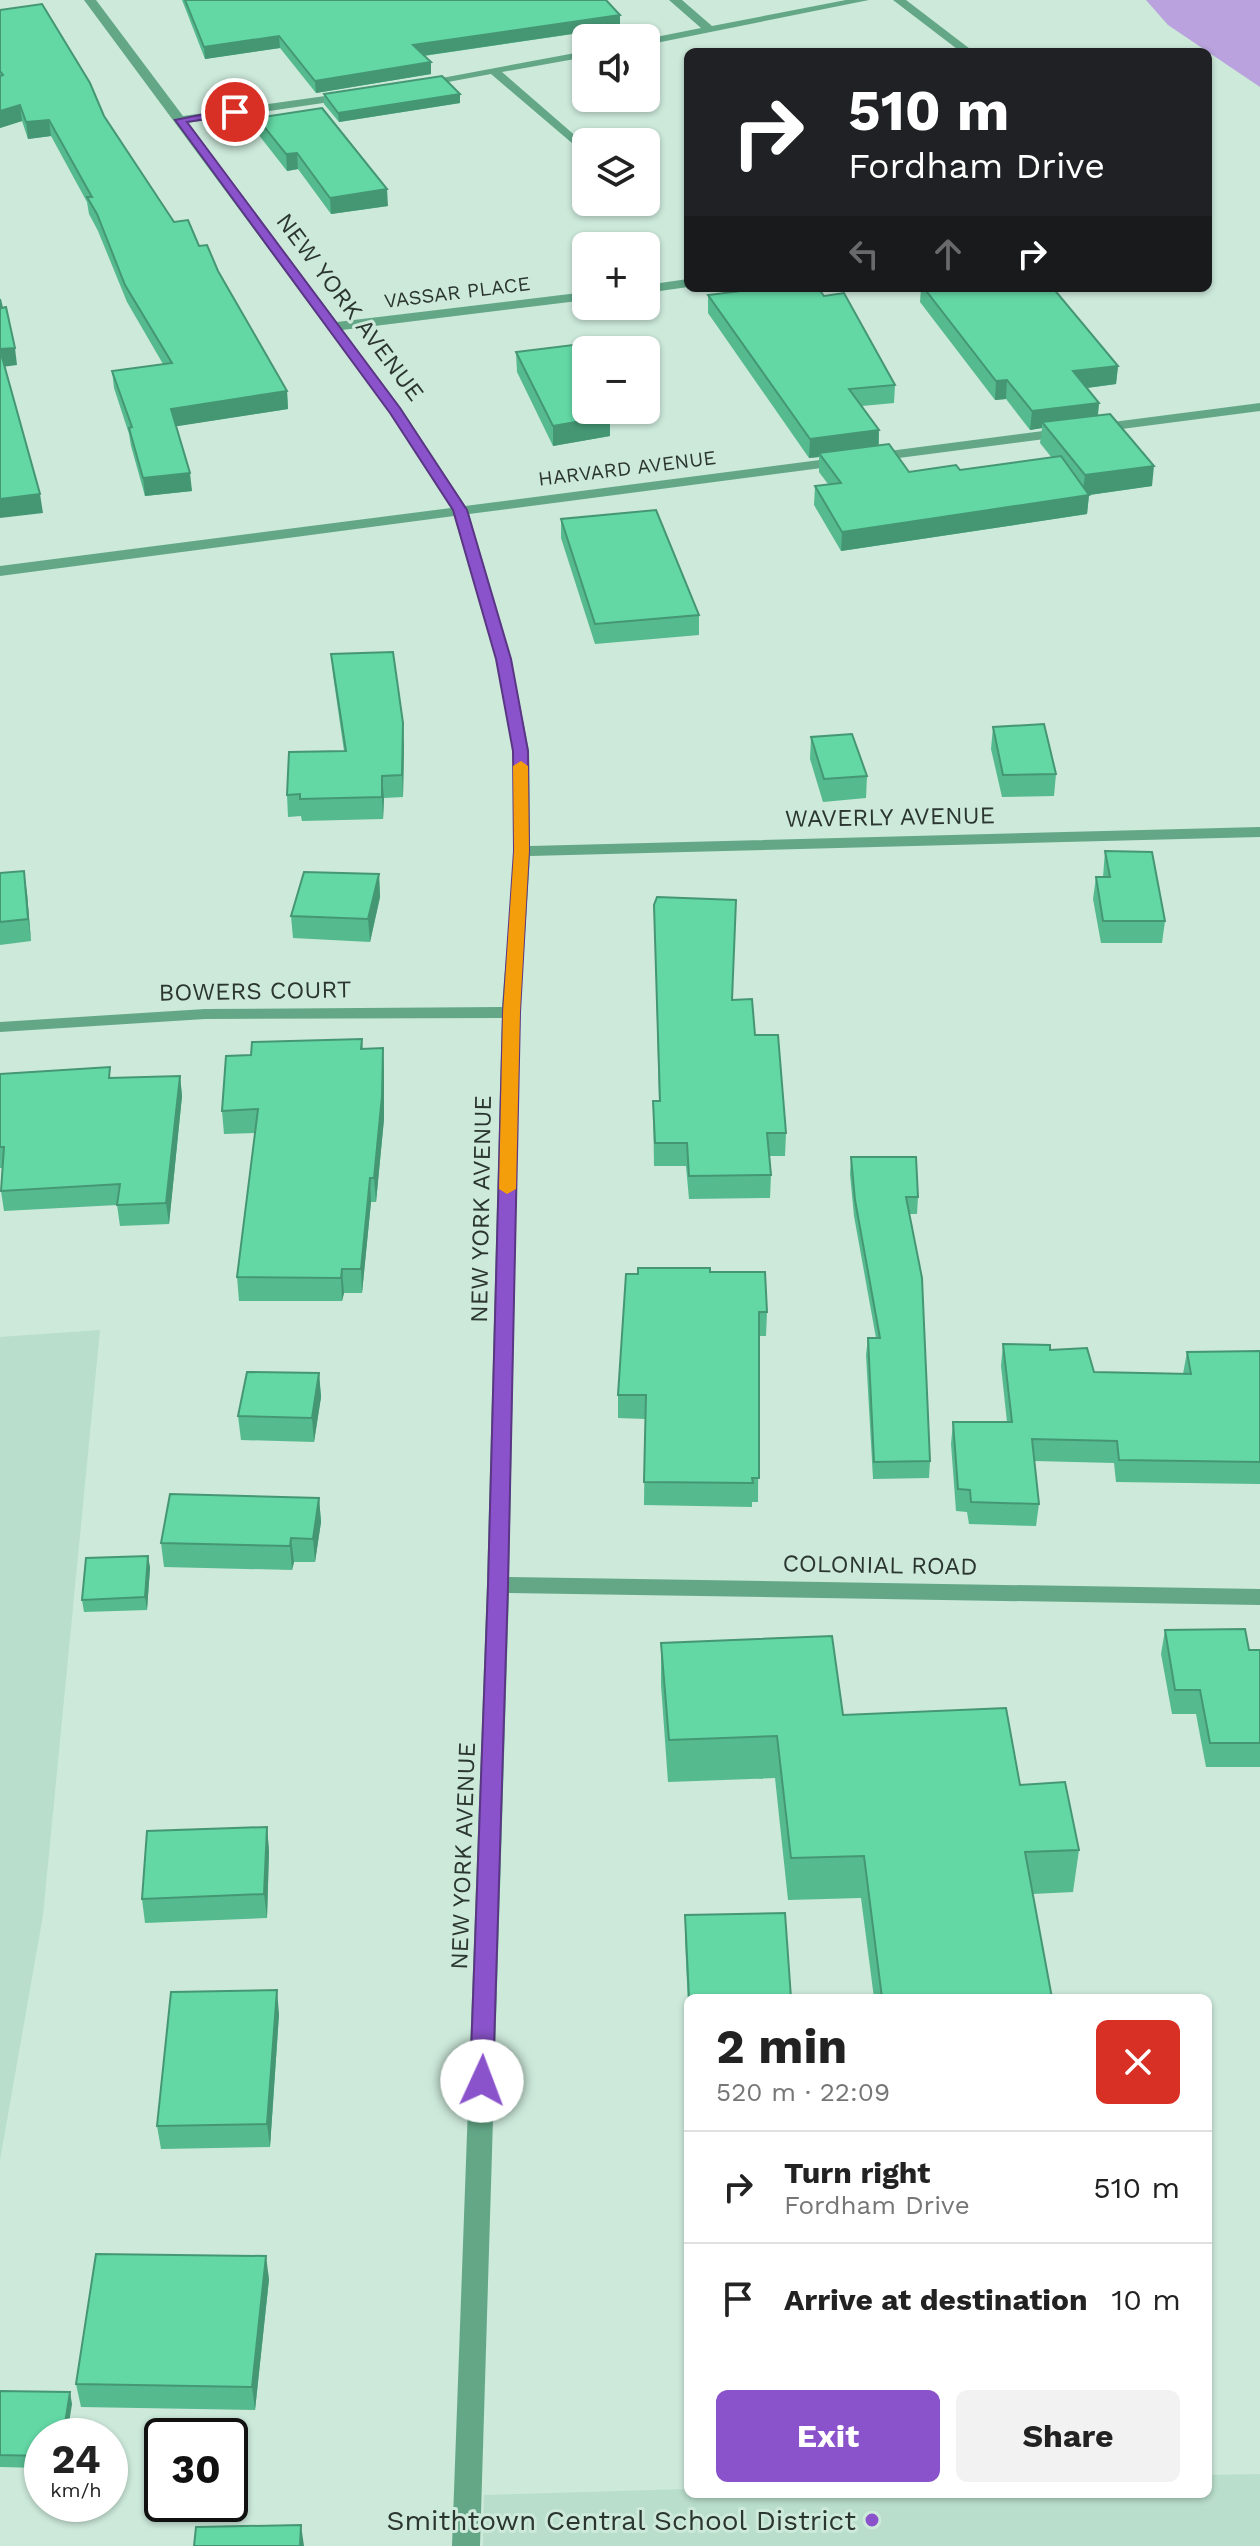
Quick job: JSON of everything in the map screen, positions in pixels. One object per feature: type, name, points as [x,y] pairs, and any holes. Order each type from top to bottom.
[{"type":"street","name":"NEW YORK AVENUE","points":[[90,0],[396,411],[460,510],[503,659],[518,736],[522,851],[511,1012],[498,1585],[466,2546]]},
{"type":"street","points":[[675,0],[710,30]]},
{"type":"street","points":[[660,39],[863,0]]},
{"type":"street","points":[[899,0],[963,48]]},
{"type":"street","points":[[404,86],[572,57]]},
{"type":"street","points":[[494,71],[572,139]]},
{"type":"street","points":[[180,120],[359,93]]},
{"type":"street","points":[[660,287],[684,284]]},
{"type":"street","name":"VASSAR PLACE","points":[[333,327],[572,298]]},
{"type":"street","name":"HARVARD AVENUE","points":[[0,571],[1260,407]]},
{"type":"street","name":"WAVERLY AVENUE","points":[[522,851],[1260,832]]},
{"type":"street","name":"BOWERS COURT","points":[[0,1027],[205,1014],[511,1012]]},
{"type":"street","name":"COLONIAL ROAD","points":[[498,1585],[1260,1597]]},
{"type":"shaded area","points":[[1146,0],[1260,0],[1260,87],[1212,55],[1212,48],[1202,48],[1168,25]]},
{"type":"shaded area","points":[[100,1330],[43,1915],[0,2160],[0,1337]]},
{"type":"shaded area","name":"Smithtown Central School District","points":[[1260,2474],[1260,2546],[483,2546],[484,2495],[684,2489],[684,2498],[1212,2498],[1212,2475]]},
{"type":"building","points":[[185,0],[606,0],[620,15],[413,45],[431,62],[315,81],[279,36],[204,47]]},
{"type":"building","points":[[42,4],[90,83],[104,116],[174,222],[188,220],[199,246],[207,245],[218,271],[287,391],[171,409],[190,473],[143,478],[129,428],[132,427],[112,371],[172,363],[125,285],[97,214],[87,197],[92,197],[49,120],[26,122],[20,105],[0,111],[0,76],[3,75],[0,71],[0,10]]},
{"type":"building","points":[[442,76],[460,94],[338,113],[324,94]]},
{"type":"building","points":[[322,108],[387,189],[330,198],[297,153],[286,154],[257,118]]},
{"type":"building","points":[[821,292],[824,296],[844,293],[895,385],[849,389],[879,430],[810,439],[708,295]]},
{"type":"building","points":[[927,292],[1056,292],[1118,366],[1073,371],[1099,403],[1032,411],[1007,380],[996,381]]},
{"type":"building","points":[[0,299],[2,308],[6,307],[15,348],[0,349]]},
{"type":"building","points":[[572,345],[572,423],[553,426],[516,352]]},
{"type":"building","points":[[0,350],[40,494],[0,499]]},
{"type":"building","points":[[1110,414],[1154,466],[1085,475],[1042,422]]},
{"type":"building","points":[[889,444],[909,472],[956,465],[960,470],[1061,456],[1089,495],[842,532],[815,486],[841,483],[819,453]]},
{"type":"building","points":[[656,510],[699,615],[595,624],[561,519]]},
{"type":"building","points":[[393,652],[403,723],[402,775],[382,776],[382,797],[300,799],[300,794],[287,795],[289,752],[346,751],[331,654]]},
{"type":"building","points":[[1044,724],[1056,774],[1003,775],[993,727]]},
{"type":"building","points":[[852,734],[867,776],[824,779],[811,737]]},
{"type":"building","points":[[1105,851],[1152,852],[1165,921],[1103,921],[1096,877],[1110,877]]},
{"type":"building","points":[[24,871],[28,919],[0,922],[0,873]]},
{"type":"building","points":[[304,872],[379,874],[368,919],[291,916]]},
{"type":"building","points":[[657,897],[736,900],[732,1000],[752,999],[755,1035],[778,1035],[786,1133],[767,1133],[771,1175],[689,1176],[687,1143],[655,1143],[653,1101],[660,1101],[654,905]]},
{"type":"building","points":[[362,1039],[361,1049],[383,1048],[374,1178],[370,1178],[361,1269],[342,1269],[341,1278],[237,1277],[258,1109],[222,1111],[226,1056],[251,1055],[252,1042]]},
{"type":"building","points":[[110,1067],[109,1078],[180,1076],[166,1203],[117,1205],[120,1184],[1,1191],[4,1147],[0,1147],[0,1074]]},
{"type":"building","points":[[851,1157],[916,1157],[918,1197],[906,1197],[922,1278],[930,1461],[874,1462],[868,1338],[880,1338],[855,1200]]},
{"type":"building","points":[[638,1268],[765,1272],[767,1312],[759,1312],[759,1478],[752,1478],[753,1483],[644,1482],[646,1395],[618,1395],[626,1274],[638,1274]]},
{"type":"building","points":[[1003,1344],[1050,1345],[1050,1350],[1087,1348],[1094,1372],[1191,1374],[1187,1352],[1260,1351],[1260,1462],[1119,1460],[1117,1441],[1032,1439],[1039,1504],[971,1502],[970,1490],[958,1489],[953,1422],[1012,1422]]},
{"type":"building","points":[[247,1372],[319,1373],[312,1418],[238,1416]]},
{"type":"building","points":[[170,1494],[319,1498],[313,1539],[291,1538],[290,1546],[161,1543]]},
{"type":"building","points":[[148,1556],[145,1597],[82,1600],[86,1558]]},
{"type":"building","points":[[1245,1629],[1249,1650],[1260,1650],[1260,1743],[1210,1743],[1200,1690],[1175,1690],[1165,1630]]},
{"type":"building","points":[[832,1636],[843,1715],[1006,1708],[1020,1785],[1065,1782],[1079,1850],[1025,1852],[1051,1994],[881,1994],[864,1856],[791,1858],[777,1736],[669,1740],[661,1643]]},
{"type":"building","points":[[267,1827],[264,1894],[142,1899],[147,1831]]},
{"type":"building","points":[[785,1913],[791,1994],[689,1994],[685,1915]]},
{"type":"building","points":[[277,1990],[267,2124],[157,2126],[171,1992]]},
{"type":"building","points":[[96,2254],[266,2256],[252,2387],[76,2384]]},
{"type":"building","points":[[0,2391],[70,2392],[66,2418],[24,2418],[24,2456],[0,2455]]},
{"type":"building","points":[[301,2525],[300,2546],[194,2546],[196,2527]]},
{"type":"slow traffic","points":[[507,1189],[511,1012],[522,851],[521,766]]},
{"type":"place","name":"Smithtown Central School District","points":[[872,2520]]},
{"type":"route","points":[[235,112],[180,120],[396,411],[460,510],[503,659],[521,751],[522,851],[511,1012],[498,1585],[482,2081]]}]
